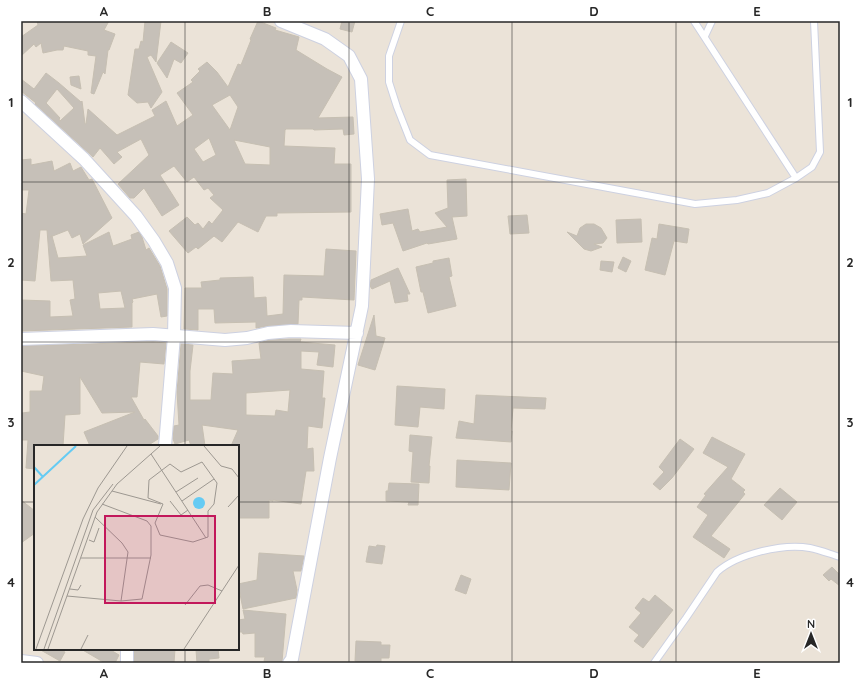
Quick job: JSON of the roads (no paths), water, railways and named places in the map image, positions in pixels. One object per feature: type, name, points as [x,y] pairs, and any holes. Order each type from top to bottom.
[{"type":"street","points":[[281,21],[325,39],[349,56],[361,80],[368,179],[362,306],[330,458],[292,659],[289,663]]},
{"type":"street","points":[[21,101],[84,159],[136,216],[154,241],[167,263],[175,288],[174,336],[165,445]]},
{"type":"street","points":[[21,339],[153,334],[225,340],[247,338],[268,333],[357,333]]},
{"type":"street","points":[[127,650],[127,663]]},
{"type":"street","points":[[21,661],[37,663]]},
{"type":"lane","points":[[401,21],[389,56],[389,82],[410,140],[430,155],[695,204],[736,200],[768,193],[796,178],[812,167],[820,152],[814,21]]},
{"type":"lane","points":[[694,21],[796,178]]},
{"type":"lane","points":[[704,36],[712,21]]},
{"type":"lane","points":[[654,663],[717,572],[722,568],[754,553],[773,549],[809,548],[840,557]]}]
